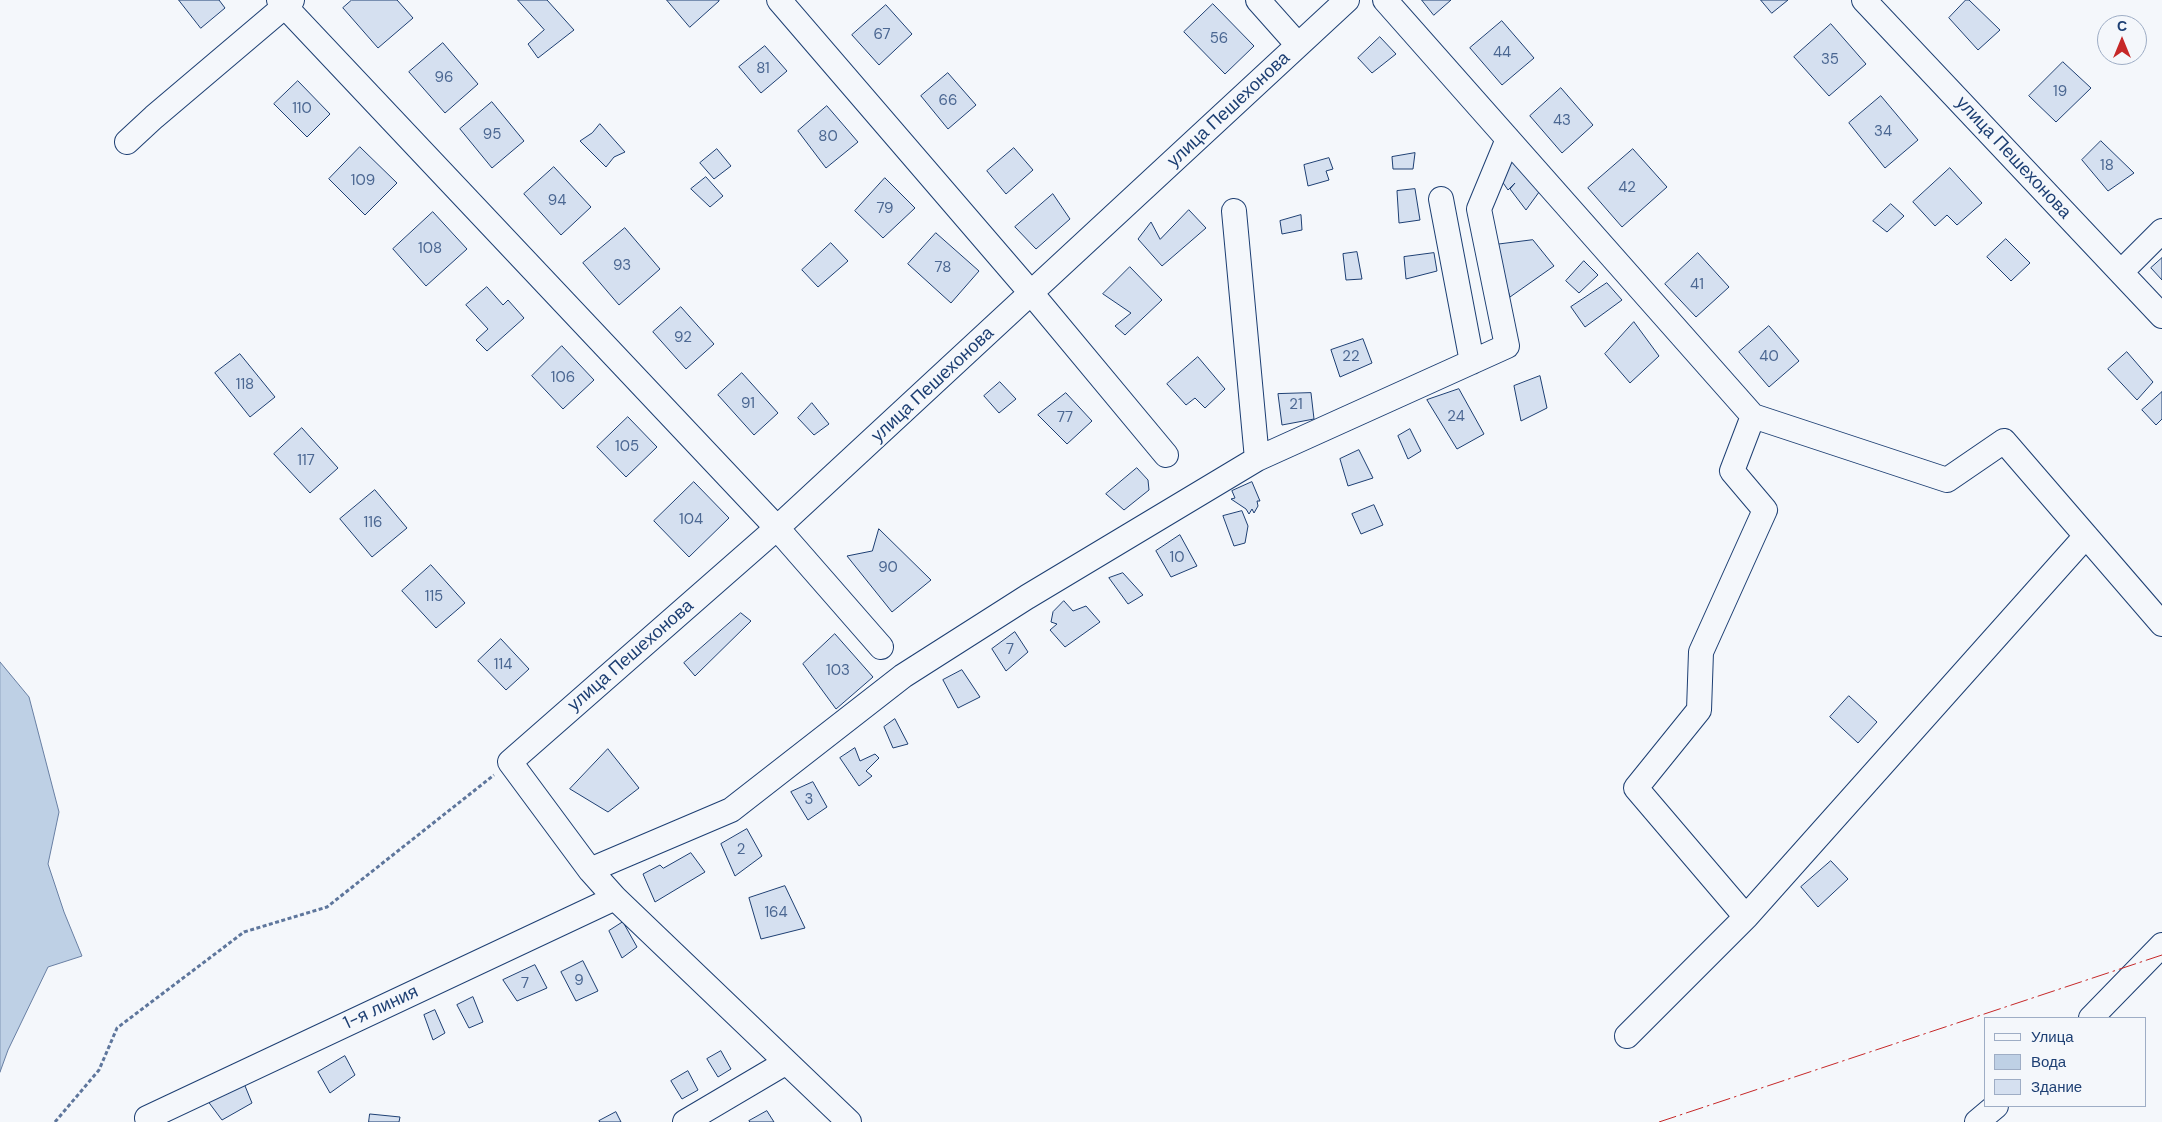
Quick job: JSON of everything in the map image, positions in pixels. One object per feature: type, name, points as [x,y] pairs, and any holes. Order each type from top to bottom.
[{"type":"street","points":[[778,0],[1032,294],[1166,455]]},
{"type":"street","points":[[1258,0],[1298,45]]},
{"type":"street","name":"улица Пешехонова","points":[[510,762],[777,528],[1348,0]]},
{"type":"street","points":[[1385,0],[1753,416],[1947,480],[2004,441],[2162,624]]},
{"type":"street","name":"улица Пешехонова","points":[[1864,0],[2162,316]]},
{"type":"street","points":[[127,142],[286,2],[777,528],[882,647]]},
{"type":"street","points":[[590,870],[731,810],[903,676],[1026,597],[1257,459],[1507,346],[1479,209],[1508,139]]},
{"type":"street","points":[[1441,199],[1472,362]]},
{"type":"street","points":[[1234,211],[1257,459]]},
{"type":"street","points":[[2120,272],[2162,231]]},
{"type":"street","points":[[1746,916],[1636,788],[1699,710],[1701,652],[1765,510],[1732,471],[1753,416]]},
{"type":"street","points":[[1628,1036],[1746,916],[2086,536]]},
{"type":"street","points":[[510,762],[590,870],[615,898],[785,1063],[849,1122]]},
{"type":"street","name":"1-я линия","points":[[155,1120],[615,898]]},
{"type":"street","points":[[2092,1017],[2162,945]]},
{"type":"street","points":[[685,1122],[785,1063]]},
{"type":"street","points":[[1976,1122],[1995,1107]]},
{"type":"path","points":[[55,1122],[100,1070],[117,1028],[244,932],[327,907],[510,762]]},
{"type":"water","points":[[0,662],[29,697],[59,812],[48,864],[64,912],[82,956],[48,967],[8,1050],[0,1072]]},
{"type":"building","points":[[179,0],[219,0],[225,8],[201,28]]},
{"type":"building","points":[[352,0],[397,0],[413,18],[378,48],[343,8]]},
{"type":"building","points":[[518,0],[547,0],[574,30],[538,58],[528,44],[544,30]]},
{"type":"building","points":[[667,0],[719,0],[719,1],[690,27]]},
{"type":"building","points":[[1422,0],[1451,0],[1434,15]]},
{"type":"building","points":[[1761,0],[1788,0],[1772,13]]},
{"type":"building","points":[[1966,0],[1969,0],[2000,30],[1978,50],[1949,18]]},
{"type":"building","points":[[1213,4],[1254,46],[1225,74],[1184,32]]},
{"type":"building","points":[[886,5],[912,34],[879,65],[852,35]]},
{"type":"building","points":[[1502,21],[1534,58],[1502,85],[1470,48]]},
{"type":"building","points":[[1831,24],[1866,64],[1829,96],[1794,57]]},
{"type":"building","points":[[1380,37],[1396,54],[1372,73],[1358,58]]},
{"type":"building","points":[[443,43],[478,84],[445,113],[409,72]]},
{"type":"building","points":[[765,46],[787,71],[761,93],[739,67]]},
{"type":"building","points":[[2063,62],[2091,88],[2056,122],[2029,96]]},
{"type":"building","points":[[948,73],[976,105],[948,129],[921,96]]},
{"type":"building","points":[[298,81],[330,114],[307,137],[274,104]]},
{"type":"building","points":[[1561,88],[1593,125],[1562,153],[1530,116]]},
{"type":"building","points":[[1881,96],[1918,140],[1885,168],[1849,123]]},
{"type":"building","points":[[492,102],[524,141],[492,168],[460,129]]},
{"type":"building","points":[[827,106],[858,142],[826,168],[798,131]]},
{"type":"building","points":[[600,124],[625,152],[614,157],[606,167],[580,141],[592,133]]},
{"type":"building","points":[[2101,141],[2134,173],[2108,191],[2082,160]]},
{"type":"building","points":[[360,147],[397,183],[365,215],[329,179]]},
{"type":"building","points":[[1014,148],[1033,170],[1006,194],[987,171]]},
{"type":"building","points":[[717,149],[731,166],[714,179],[700,163]]},
{"type":"building","points":[[1633,149],[1667,187],[1622,227],[1588,188]]},
{"type":"building","points":[[1415,153],[1413,169],[1393,169],[1392,157]]},
{"type":"building","points":[[1515,153],[1542,188],[1526,210],[1510,189],[1515,183],[1508,190],[1495,171]]},
{"type":"building","points":[[1329,158],[1333,169],[1326,171],[1329,180],[1308,186],[1304,165]]},
{"type":"building","points":[[554,167],[591,207],[561,235],[524,194]]},
{"type":"building","points":[[1950,168],[1982,203],[1957,225],[1947,215],[1935,226],[1913,202]]},
{"type":"building","points":[[706,177],[723,196],[710,207],[691,189]]},
{"type":"building","points":[[885,178],[915,208],[883,238],[855,211]]},
{"type":"building","points":[[1415,189],[1420,220],[1399,223],[1397,191]]},
{"type":"building","points":[[1053,194],[1070,219],[1036,249],[1015,227]]},
{"type":"building","points":[[1891,204],[1904,216],[1887,232],[1873,221]]},
{"type":"building","points":[[1189,210],[1206,228],[1162,266],[1138,239],[1151,222],[1160,239]]},
{"type":"building","points":[[433,212],[467,249],[426,286],[393,249]]},
{"type":"building","points":[[1301,215],[1302,230],[1282,234],[1280,221]]},
{"type":"building","points":[[625,228],[660,269],[619,305],[583,263]]},
{"type":"building","points":[[936,233],[979,271],[951,303],[908,264]]},
{"type":"building","points":[[2006,239],[2030,263],[2011,281],[1987,257]]},
{"type":"building","points":[[1533,240],[1554,266],[1510,297],[1494,245]]},
{"type":"building","points":[[831,243],[848,261],[818,287],[802,270]]},
{"type":"building","points":[[1357,252],[1362,279],[1346,280],[1343,254]]},
{"type":"building","points":[[1434,253],[1437,271],[1406,279],[1404,257]]},
{"type":"building","points":[[1698,253],[1729,287],[1696,317],[1665,284]]},
{"type":"building","points":[[2162,258],[2162,280],[2151,268]]},
{"type":"building","points":[[1584,261],[1598,275],[1579,293],[1566,281]]},
{"type":"building","points":[[1130,267],[1162,300],[1125,335],[1115,326],[1131,313],[1103,294]]},
{"type":"building","points":[[1607,283],[1622,300],[1585,327],[1571,307]]},
{"type":"building","points":[[487,287],[503,305],[508,300],[524,318],[487,351],[476,340],[488,329],[466,305]]},
{"type":"building","points":[[681,307],[714,344],[686,369],[653,332]]},
{"type":"building","points":[[1634,322],[1659,356],[1630,383],[1605,354]]},
{"type":"building","points":[[1769,326],[1799,361],[1769,387],[1739,352]]},
{"type":"building","points":[[1363,339],[1372,363],[1340,377],[1331,350]]},
{"type":"building","points":[[562,346],[594,380],[563,409],[532,376]]},
{"type":"building","points":[[2127,352],[2153,382],[2137,400],[2108,369]]},
{"type":"building","points":[[240,354],[275,397],[250,417],[215,373]]},
{"type":"building","points":[[1198,357],[1225,389],[1205,408],[1195,398],[1186,405],[1167,384]]},
{"type":"building","points":[[742,373],[778,413],[754,435],[718,395]]},
{"type":"building","points":[[1540,376],[1547,408],[1521,421],[1514,386]]},
{"type":"building","points":[[1000,382],[1016,399],[999,413],[984,396]]},
{"type":"building","points":[[1459,389],[1484,434],[1457,449],[1427,400]]},
{"type":"building","points":[[2162,392],[2162,419],[2156,425],[2142,410]]},
{"type":"building","points":[[1066,393],[1092,421],[1067,444],[1038,415]]},
{"type":"building","points":[[1311,393],[1314,419],[1282,425],[1278,394]]},
{"type":"building","points":[[812,403],[829,424],[814,435],[798,418]]},
{"type":"building","points":[[628,417],[657,447],[626,477],[597,447]]},
{"type":"building","points":[[302,428],[338,468],[310,493],[274,454]]},
{"type":"building","points":[[1410,429],[1421,451],[1408,459],[1398,436]]},
{"type":"building","points":[[1359,450],[1373,478],[1348,486],[1340,459]]},
{"type":"building","points":[[1137,468],[1148,480],[1149,490],[1124,510],[1106,494]]},
{"type":"building","points":[[694,482],[729,518],[689,557],[654,521]]},
{"type":"building","points":[[1252,482],[1260,501],[1257,501],[1258,506],[1254,513],[1252,509],[1249,514],[1246,509],[1231,499],[1235,498],[1232,491]]},
{"type":"building","points":[[375,490],[407,528],[372,557],[340,519]]},
{"type":"building","points":[[1374,505],[1383,525],[1361,534],[1352,514]]},
{"type":"building","points":[[1242,511],[1248,526],[1245,543],[1234,546],[1223,516]]},
{"type":"building","points":[[879,529],[931,580],[892,612],[847,556],[872,551]]},
{"type":"building","points":[[1180,535],[1197,566],[1171,577],[1156,551]]},
{"type":"building","points":[[431,565],[465,603],[436,628],[402,591]]},
{"type":"building","points":[[1123,573],[1143,595],[1128,604],[1109,578]]},
{"type":"building","points":[[1064,601],[1073,611],[1086,606],[1100,622],[1065,647],[1050,630],[1057,624],[1051,622],[1053,612]]},
{"type":"building","points":[[741,613],[751,621],[695,676],[684,663]]},
{"type":"building","points":[[1015,632],[1028,652],[1006,671],[992,649]]},
{"type":"building","points":[[835,634],[873,677],[836,709],[803,664]]},
{"type":"building","points":[[501,639],[529,669],[506,690],[478,661]]},
{"type":"building","points":[[962,670],[980,697],[958,708],[943,680]]},
{"type":"building","points":[[1849,696],[1877,722],[1858,743],[1830,717]]},
{"type":"building","points":[[895,719],[908,744],[893,748],[884,727]]},
{"type":"building","points":[[855,748],[860,761],[875,754],[879,758],[866,771],[872,776],[859,786],[840,758]]},
{"type":"building","points":[[608,749],[639,788],[608,812],[570,789]]},
{"type":"building","points":[[813,782],[827,807],[808,820],[791,792]]},
{"type":"building","points":[[747,829],[762,856],[735,876],[721,844]]},
{"type":"building","points":[[691,853],[705,872],[655,902],[643,874],[660,865],[663,868]]},
{"type":"building","points":[[1831,861],[1848,879],[1818,907],[1801,887]]},
{"type":"building","points":[[785,886],[805,928],[761,939],[749,898]]},
{"type":"building","points":[[623,922],[637,947],[622,958],[609,931]]},
{"type":"building","points":[[583,961],[598,991],[576,1001],[561,972]]},
{"type":"building","points":[[535,965],[547,988],[517,1001],[503,980]]},
{"type":"building","points":[[473,997],[483,1022],[469,1028],[457,1005]]},
{"type":"building","points":[[435,1010],[445,1033],[433,1040],[424,1015]]},
{"type":"building","points":[[721,1051],[731,1069],[718,1077],[707,1059]]},
{"type":"building","points":[[345,1056],[355,1075],[330,1093],[318,1072]]},
{"type":"building","points":[[688,1071],[698,1090],[682,1099],[671,1081]]},
{"type":"building","points":[[243,1081],[252,1103],[222,1120],[207,1100]]},
{"type":"building","points":[[767,1111],[774,1122],[749,1121]]},
{"type":"building","points":[[616,1112],[621,1122],[599,1121]]},
{"type":"building","points":[[370,1114],[400,1117],[399,1122],[369,1122]]},
{"type":"power","points":[[1659,1122],[2162,955]]}]
